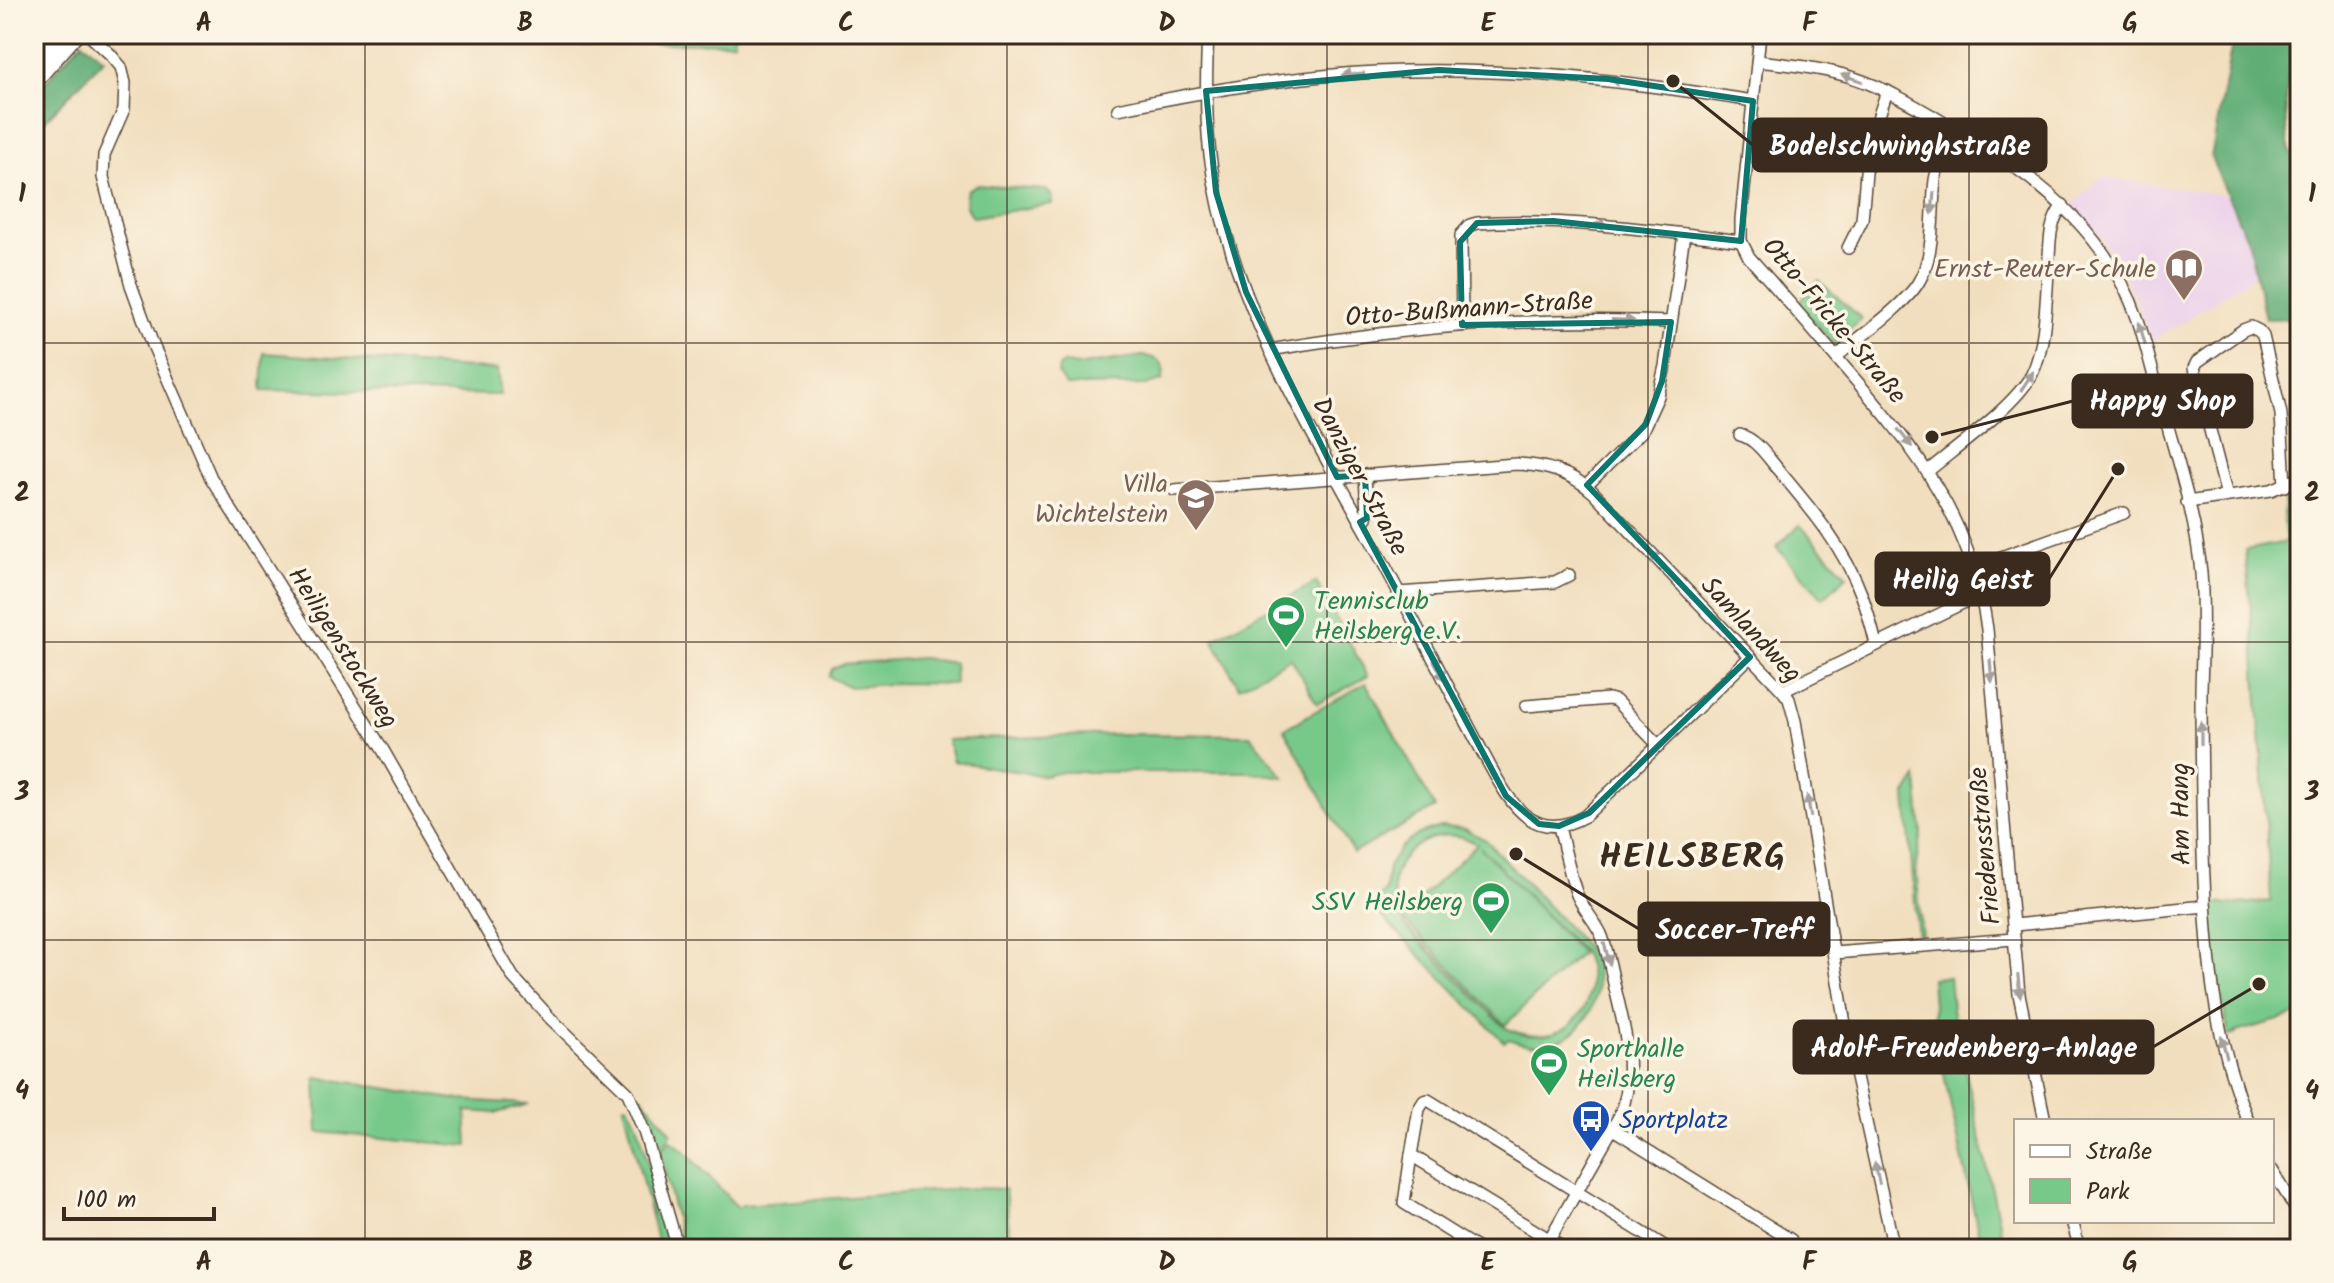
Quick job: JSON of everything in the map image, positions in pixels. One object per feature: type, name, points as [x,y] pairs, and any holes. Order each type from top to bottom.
[{"type":"highway","points":[[34,52],[50,34]]},
{"type":"highway","points":[[34,78],[73,34]]},
{"type":"street","name":"Heiligenstockweg","points":[[88,34],[121,67],[126,94],[120,121],[104,155],[103,177],[131,285],[158,358],[211,478],[383,750],[513,977],[550,1018],[628,1093],[644,1131],[678,1249]]},
{"type":"street","name":"Danziger Straße","points":[[1208,34],[1206,91],[1210,156],[1221,210],[1246,292],[1270,350],[1506,796],[1525,817],[1539,824],[1559,826]]},
{"type":"street","name":"Otto-Fricke-Straße","points":[[1760,34],[1741,241],[1749,257],[1888,417],[1928,471],[1951,512],[1973,567]]},
{"type":"street","name":"Am Hang","points":[[1758,61],[1829,71],[1887,91],[2014,167],[2063,205],[2099,246],[2133,307],[2196,536],[2201,577],[2205,906],[2215,1012],[2233,1080],[2247,1119]]},
{"type":"street","points":[[1118,109],[1206,91],[1348,74],[1451,71],[1608,79],[1753,101]]},
{"type":"street","points":[[1848,248],[1862,220],[1868,149],[1887,91]]},
{"type":"street","points":[[1836,357],[1905,298],[1919,281],[1929,247],[1937,170],[1953,129]]},
{"type":"street","points":[[1928,471],[2010,402],[2032,375],[2041,346],[2051,224],[2063,205]]},
{"type":"street","points":[[1462,325],[1460,242],[1461,235],[1470,225],[1553,221],[1741,241]]},
{"type":"street","points":[[1586,486],[1632,442],[1646,424],[1662,381],[1684,234]]},
{"type":"street","name":"Otto-Bußmann-Straße","points":[[1270,350],[1357,336],[1462,325],[1605,319],[1671,322]]},
{"type":"street","points":[[2227,496],[2194,368],[2197,362],[2251,327],[2263,336],[2279,404],[2285,486]]},
{"type":"street","points":[[1740,435],[1750,437],[1813,511],[1840,550],[1861,593],[1876,644]]},
{"type":"street","name":"Samlandweg","points":[[1174,490],[1528,465],[1561,471],[1586,486],[1783,691],[1789,699],[1795,721],[1847,1036],[1894,1249]]},
{"type":"street","points":[[1360,522],[1365,520],[1367,513],[1365,475]]},
{"type":"street","points":[[2187,502],[2285,486],[2300,478]]},
{"type":"street","points":[[1973,567],[2124,513]]},
{"type":"street","name":"Friedensstraße","points":[[1973,567],[1987,629],[2021,1009],[2045,1119]]},
{"type":"street","points":[[1398,593],[1555,582],[1569,575]]},
{"type":"street","points":[[1783,691],[1981,594]]},
{"type":"street","points":[[1547,1244],[1613,1129],[1625,1104],[1629,1076],[1621,1012],[1602,937],[1580,902],[1559,826],[1577,821],[1589,813],[1750,657]]},
{"type":"street","points":[[1526,706],[1616,701],[1659,746]]},
{"type":"street","points":[[2014,925],[2205,906]]},
{"type":"street","points":[[1834,953],[2014,939]]},
{"type":"street","points":[[1478,1249],[1404,1203],[1419,1109],[1421,1103],[1428,1100],[1669,1249]]},
{"type":"street","points":[[1613,1129],[1791,1240]]},
{"type":"street","points":[[1411,1155],[1547,1244],[1565,1249]]},
{"type":"street","points":[[2274,1173],[2300,1216]]},
{"type":"street","points":[[2073,1223],[2080,1249]]},
{"type":"highlighted area","points":[[1439,70],[1608,79],[1753,101],[1741,241],[1553,221],[1477,223],[1460,242],[1462,325],[1671,322],[1662,381],[1646,424],[1587,485],[1750,657],[1589,813],[1559,826],[1539,824],[1506,796],[1360,522],[1367,518],[1365,475],[1337,477],[1246,292],[1216,192],[1206,91]]},
{"type":"shaded area","name":"Ernst-Reuter-Schule","points":[[2101,177],[2226,195],[2249,243],[2256,275],[2151,342],[2125,279],[2100,237],[2072,206]]},
{"type":"green space","points":[[734,34],[734,42],[577,45],[577,35]]},
{"type":"green space","points":[[2219,34],[2300,34],[2300,47],[2291,47],[2286,127],[2288,143],[2300,167],[2300,318],[2265,319],[2249,243],[2211,158],[2233,38]]},
{"type":"green space","points":[[82,41],[104,59],[34,132],[34,95]]},
{"type":"green space","points":[[977,185],[1046,190],[1052,196],[1052,204],[973,217],[966,207],[965,198],[967,190]]},
{"type":"green space","points":[[1819,281],[1862,319],[1833,344],[1798,303]]},
{"type":"green space","points":[[264,353],[497,370],[500,395],[262,390]]},
{"type":"green space","points":[[1143,356],[1161,362],[1164,370],[1162,381],[1147,385],[1066,386],[1058,375],[1059,367],[1065,363],[1075,366]]},
{"type":"green space","points":[[2300,487],[2300,1014],[2229,1036],[2215,967],[2211,902],[2228,905],[2271,901],[2245,550],[2286,542],[2283,512],[2286,494]]},
{"type":"green space","points":[[1800,525],[1847,576],[1823,598],[1776,547]]},
{"type":"green space","name":"Tennisclub Heilsberg e.V.","points":[[1316,582],[1368,676],[1317,704],[1291,658],[1239,687],[1213,639]]},
{"type":"green space","points":[[922,658],[954,663],[955,684],[901,683],[850,687],[829,677],[832,669],[842,664]]},
{"type":"green space","points":[[1366,683],[1435,808],[1353,853],[1284,729]]},
{"type":"green space","points":[[1122,734],[1250,735],[1284,777],[1249,772],[1062,772],[1045,776],[953,761],[947,740]]},
{"type":"green space","points":[[1917,778],[1922,833],[1916,865],[1922,938],[1918,939],[1906,795]]},
{"type":"green space","name":"SSV Heilsberg","points":[[1441,827],[1465,829],[1486,840],[1590,951],[1596,972],[1596,991],[1591,1010],[1581,1025],[1567,1037],[1550,1044],[1530,1045],[1509,1039],[1504,1042],[1370,904],[1385,891],[1388,867],[1401,847],[1419,834]],"holes":[[[1447,835],[1477,844],[1401,917],[1394,898],[1397,869],[1415,847],[1429,839]],[[1480,847],[1583,952],[1589,972],[1589,991],[1584,1008],[1574,1021],[1560,1031],[1543,1035],[1524,1034],[1504,1027],[1408,929],[1401,917],[1505,1025],[1581,953]]]},
{"type":"green space","points":[[1949,977],[1952,1010],[2005,1249],[1982,1249],[1935,1033],[1931,978]]},
{"type":"green space","points":[[316,1077],[460,1100],[529,1104],[497,1113],[466,1111],[468,1146],[318,1132]]},
{"type":"green space","points":[[641,1095],[672,1133],[658,1151],[636,1097]]},
{"type":"green space","points":[[628,1104],[637,1123],[673,1249],[659,1249],[624,1105]]},
{"type":"green space","points":[[670,1140],[686,1152],[738,1208],[742,1205],[972,1188],[1005,1189],[1011,1249],[683,1249],[660,1152]]},
{"type":"place","name":"Bodelschwinghstraße","points":[[1673,81]]},
{"type":"place","name":"Ernst-Reuter-Schule","points":[[2184,302]]},
{"type":"place","name":"Happy Shop","points":[[1932,437]]},
{"type":"place","name":"Heilig Geist","points":[[2118,469]]},
{"type":"place","name":"Villa Wichtelstein","points":[[1196,532]]},
{"type":"place","name":"Tennisclub Heilsberg e.V.","points":[[1286,649]]},
{"type":"place","name":"Soccer-Treff","points":[[1516,854]]},
{"type":"place","name":"SSV Heilsberg","points":[[1491,935]]},
{"type":"place","name":"Adolf-Freudenberg-Anlage","points":[[2259,984]]},
{"type":"place","name":"Sporthalle Heilsberg","points":[[1549,1097]]},
{"type":"place","name":"Sportplatz","points":[[1591,1153]]},
{"type":"district","name":"HEILSBERG","points":[[1693,855]]}]
